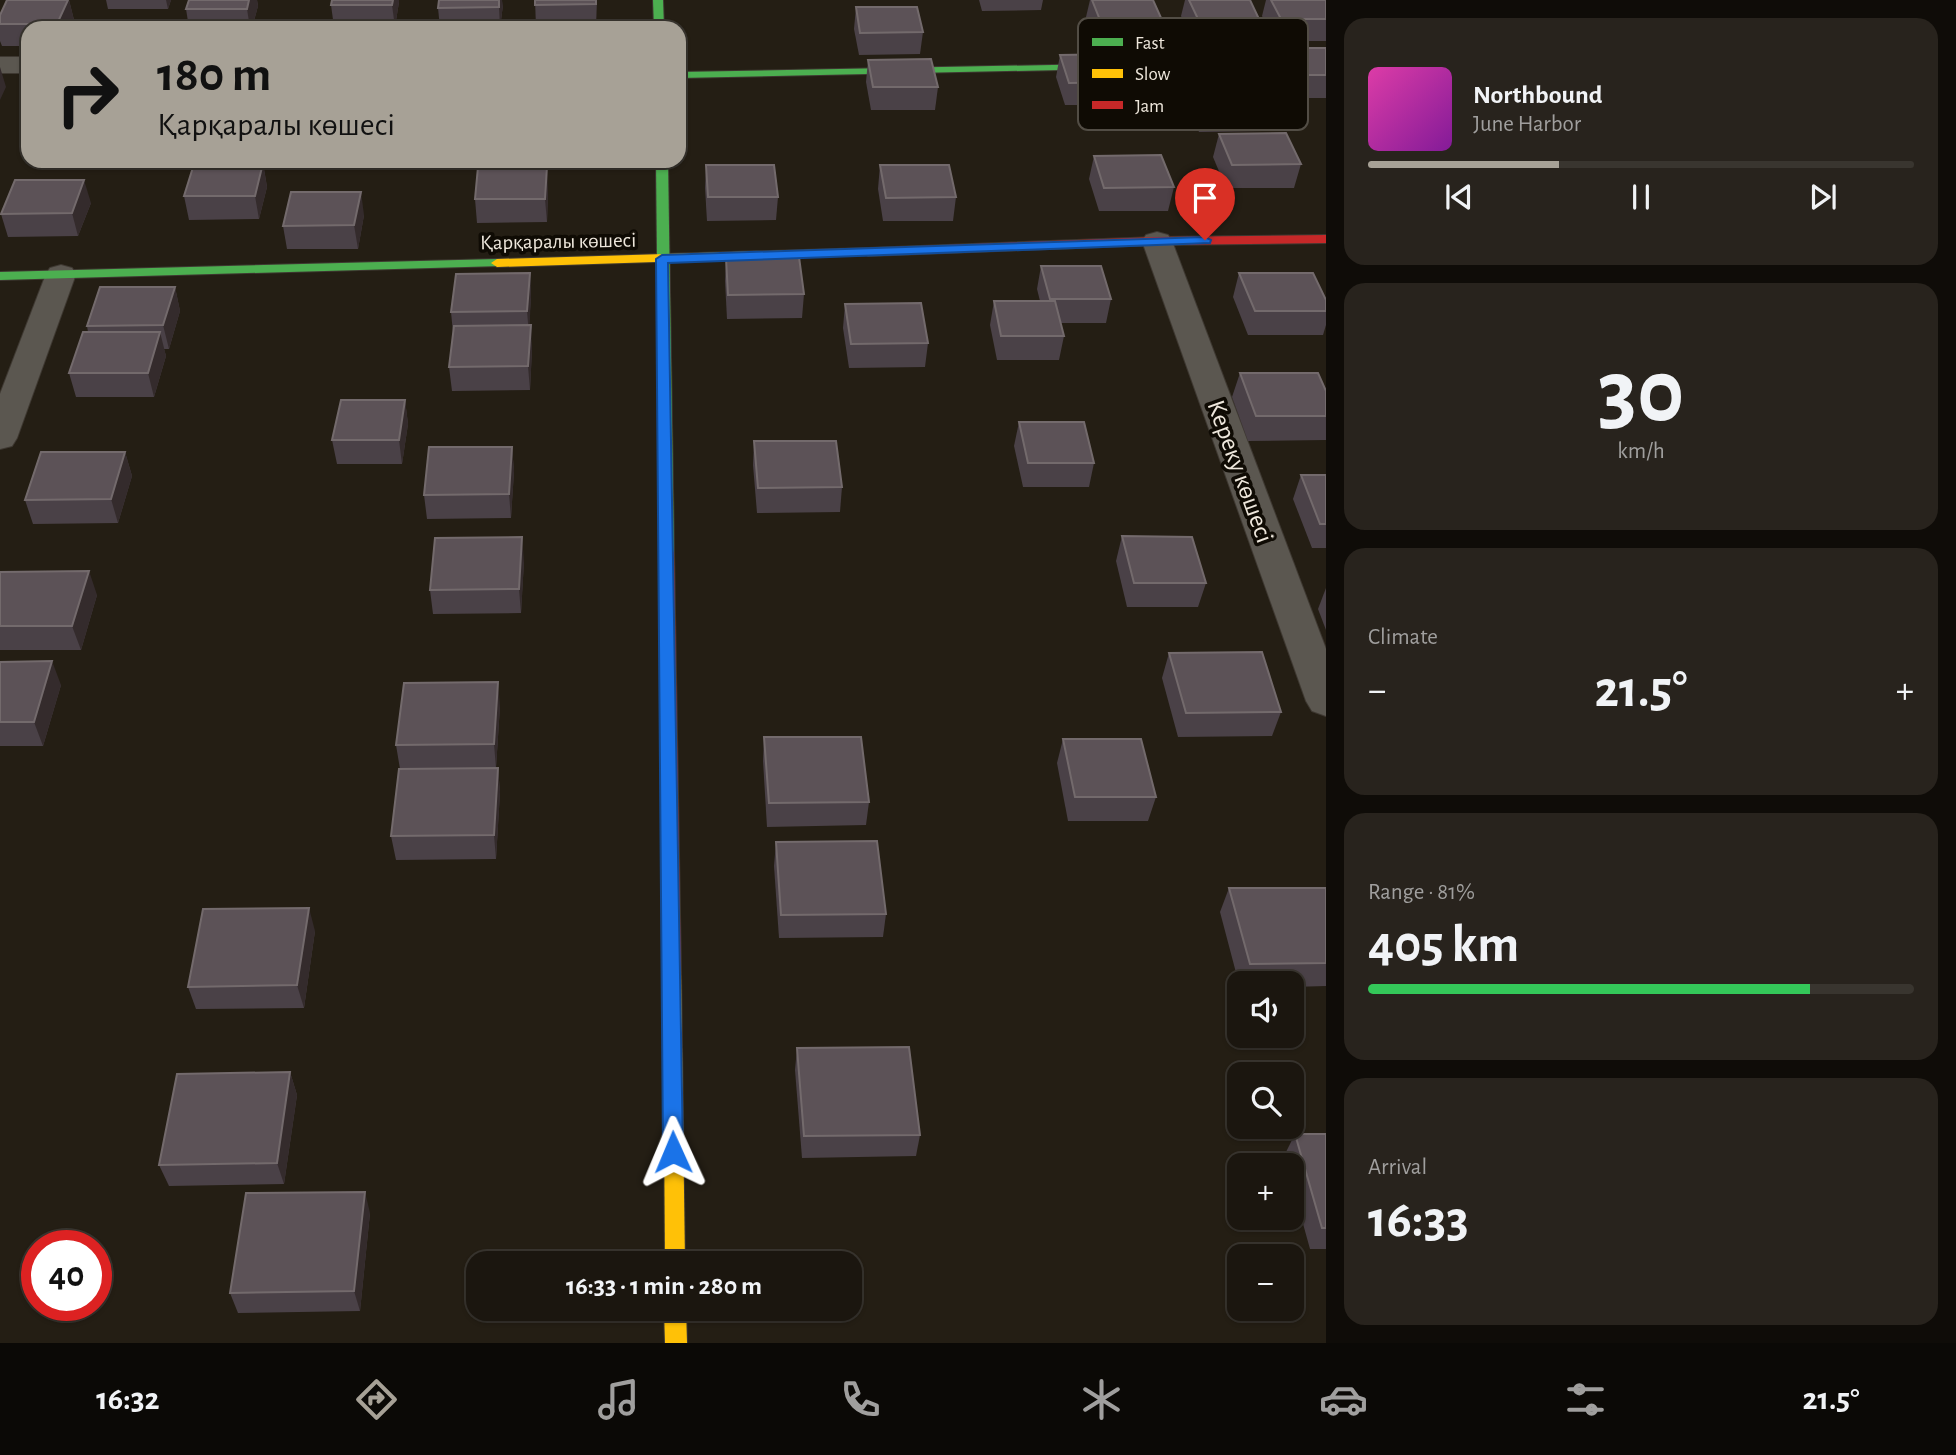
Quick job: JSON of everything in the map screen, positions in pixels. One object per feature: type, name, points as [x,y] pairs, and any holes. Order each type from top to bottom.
[{"type":"street","points":[[658,0],[659,21]]},
{"type":"street","points":[[1308,63],[1326,63]]},
{"type":"street","points":[[0,65],[21,65]]},
{"type":"street","points":[[686,75],[1078,68]]},
{"type":"street","points":[[662,168],[675,1251]]},
{"type":"street","name":"Қарқаралы көшесі","points":[[0,276],[662,259],[1157,241],[1326,239]]},
{"type":"street","name":"Кереку көшесі","points":[[1157,241],[1326,701]]},
{"type":"street","points":[[0,438],[61,274]]},
{"type":"street","points":[[675,1321],[676,1343]]},
{"type":"building","points":[[7,0],[68,0],[58,21],[0,24],[0,15]]},
{"type":"building","points":[[189,0],[249,0],[247,9],[186,9]]},
{"type":"building","points":[[332,0],[393,0],[392,5],[331,5]]},
{"type":"building","points":[[439,0],[499,0],[499,7],[438,8]]},
{"type":"building","points":[[535,0],[596,0],[596,4],[535,5]]},
{"type":"building","points":[[1092,0],[1153,0],[1161,18],[1099,18]]},
{"type":"building","points":[[1189,0],[1250,0],[1259,18],[1198,18]]},
{"type":"building","points":[[1271,0],[1326,0],[1326,19],[1280,18]]},
{"type":"building","points":[[856,7],[917,7],[923,32],[860,33]]},
{"type":"building","points":[[1308,48],[1326,48],[1326,75],[1308,75]]},
{"type":"building","points":[[1060,55],[1078,55],[1078,83],[1069,83]]},
{"type":"building","points":[[931,59],[938,87],[873,87],[868,60]]},
{"type":"building","points":[[1286,133],[1301,164],[1232,165],[1219,134]]},
{"type":"building","points":[[1161,155],[1174,187],[1104,188],[1094,156]]},
{"type":"building","points":[[706,165],[774,165],[778,197],[708,197]]},
{"type":"building","points":[[880,165],[949,165],[956,197],[886,198]]},
{"type":"building","points":[[193,168],[262,168],[255,196],[184,196]]},
{"type":"building","points":[[478,168],[547,168],[545,199],[475,199]]},
{"type":"building","points":[[15,180],[84,180],[72,213],[1,214]]},
{"type":"building","points":[[291,192],[361,192],[354,225],[283,226]]},
{"type":"building","points":[[799,257],[804,294],[728,295],[726,258]]},
{"type":"building","points":[[1041,266],[1101,266],[1111,299],[1050,299]]},
{"type":"building","points":[[530,273],[527,311],[451,312],[456,274]]},
{"type":"building","points":[[1239,273],[1313,273],[1326,300],[1326,311],[1255,311]]},
{"type":"building","points":[[100,287],[175,287],[163,325],[87,326]]},
{"type":"building","points":[[994,301],[1055,301],[1064,336],[1001,336]]},
{"type":"building","points":[[921,303],[928,343],[851,344],[845,304]]},
{"type":"building","points":[[531,325],[528,366],[449,367],[454,326]]},
{"type":"building","points":[[83,332],[160,332],[148,373],[69,373]]},
{"type":"building","points":[[1240,373],[1318,373],[1326,391],[1326,416],[1256,416]]},
{"type":"building","points":[[341,400],[405,400],[399,440],[332,440]]},
{"type":"building","points":[[1019,422],[1084,422],[1094,463],[1028,463]]},
{"type":"building","points":[[754,441],[836,441],[842,487],[758,488]]},
{"type":"building","points":[[429,447],[512,447],[509,494],[424,495]]},
{"type":"building","points":[[41,452],[125,452],[111,499],[25,500]]},
{"type":"building","points":[[1301,475],[1326,475],[1326,524],[1320,524]]},
{"type":"building","points":[[1122,536],[1192,537],[1206,583],[1134,583]]},
{"type":"building","points":[[522,537],[519,589],[430,590],[435,538]]},
{"type":"building","points":[[89,571],[72,626],[0,626],[0,572]]},
{"type":"building","points":[[1262,652],[1281,712],[1186,713],[1169,653]]},
{"type":"building","points":[[52,661],[34,722],[0,722],[0,662]]},
{"type":"building","points":[[498,682],[494,744],[396,745],[404,683]]},
{"type":"building","points":[[764,737],[861,737],[869,802],[769,803]]},
{"type":"building","points":[[1063,739],[1141,739],[1156,797],[1075,797]]},
{"type":"building","points":[[498,768],[494,835],[391,836],[399,769]]},
{"type":"building","points":[[877,841],[886,914],[781,915],[776,842]]},
{"type":"building","points":[[1229,888],[1326,888],[1326,963],[1250,964]]},
{"type":"building","points":[[309,908],[297,985],[188,987],[203,909]]},
{"type":"building","points":[[909,1047],[920,1135],[804,1136],[797,1048]]},
{"type":"building","points":[[290,1072],[277,1163],[159,1165],[177,1074]]},
{"type":"building","points":[[1304,1134],[1326,1134],[1326,1228],[1322,1228],[1304,1165],[1304,1153],[1300,1153],[1296,1139],[1304,1139]]},
{"type":"building","points":[[365,1192],[354,1291],[230,1293],[246,1193]]},
{"type":"traffic: fast","points":[[658,0],[659,21]]},
{"type":"traffic: fast","points":[[686,75],[1078,67]]},
{"type":"traffic: fast","points":[[662,168],[667,552]]},
{"type":"traffic: fast","points":[[0,276],[497,263]]},
{"type":"traffic: slow","points":[[497,263],[868,252]]},
{"type":"traffic: slow","points":[[672,973],[675,1251]]},
{"type":"traffic: slow","points":[[675,1321],[676,1343]]},
{"type":"traffic: jam","points":[[1308,63],[1326,63]]},
{"type":"traffic: jam","points":[[868,252],[1157,241],[1326,239]]},
{"type":"traffic: jam","points":[[667,552],[672,973]]},
{"type":"route","points":[[673,1152],[662,259],[1205,240]]}]
